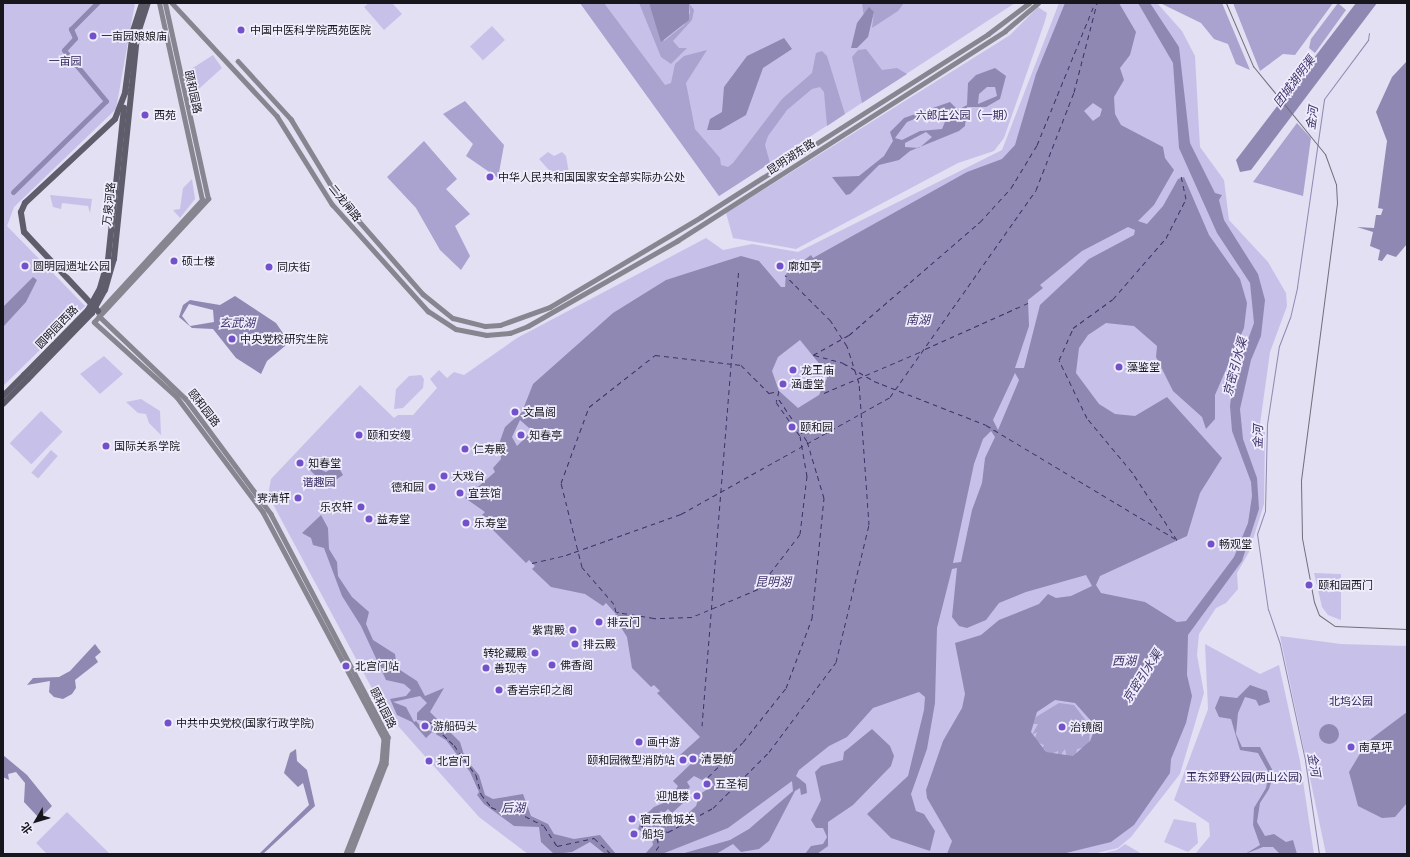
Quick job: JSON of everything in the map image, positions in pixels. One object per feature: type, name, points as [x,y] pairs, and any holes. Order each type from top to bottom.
[{"type":"highway","name":"万泉河路","points":[[108,260],[133,31],[142,3]]},
{"type":"highway","name":"万泉河路","points":[[26,377],[92,313],[108,281],[137,36],[148,3]]},
{"type":"highway","points":[[99,314],[24,232],[20,220],[25,203],[119,114],[126,90]]},
{"type":"highway","name":"圆明园西路","points":[[3,404],[88,310],[100,288],[108,260]]},
{"type":"highway","name":"圆明园西路","points":[[3,396],[26,377]]},
{"type":"main road","name":"颐和园路","points":[[159,3],[202,200],[99,314],[94,322],[177,397],[263,512],[384,739],[382,762],[346,854]]},
{"type":"main road","name":"颐和园路","points":[[99,314],[202,210],[208,199],[165,3]]},
{"type":"main road","name":"二龙闸路","points":[[172,3],[277,116],[332,204],[428,312],[464,331],[486,335],[510,333],[547,316]]},
{"type":"main road","name":"昆明湖东路","points":[[544,308],[701,217],[995,29],[1029,3]]},
{"type":"main road","name":"昆明湖东路","points":[[547,316],[705,224],[1005,31],[1038,3]]},
{"type":"main road","name":"二龙闸路","points":[[238,61],[291,119],[338,197],[400,268],[439,309],[468,323],[485,326],[513,323],[544,308]]},
{"type":"main road","points":[[394,273],[400,268]]},
{"type":"main road","name":"颐和园路","points":[[99,314],[186,399],[271,514],[388,737],[386,764],[351,854]]},
{"type":"green space","name":"一亩园","points":[[3,3],[135,3],[116,109],[14,207],[7,226],[85,306],[3,386]]},
{"type":"green space","points":[[369,3],[392,3],[402,14],[384,30],[364,7]]},
{"type":"green space","points":[[580,3],[1015,3],[719,196]]},
{"type":"green space","name":"颐和园","points":[[1059,3],[1157,3],[1182,31],[1195,56],[1200,147],[1224,180],[1229,220],[1268,262],[1286,293],[1287,306],[1270,352],[1260,424],[1265,430],[1264,504],[1249,552],[1237,573],[1238,589],[1226,603],[1216,608],[1199,634],[1197,655],[1204,693],[1180,774],[1131,837],[1118,848],[1093,854],[528,854],[479,817],[383,709],[268,495],[271,479],[360,385],[394,418],[398,415],[413,415],[437,388],[430,379],[439,370],[447,378],[454,372],[464,375],[517,338],[706,238],[723,250],[752,244],[798,252],[1002,150]]},
{"type":"green space","name":"六郎庄公园（一期）","points":[[1038,7],[1047,13],[1045,21],[1004,138],[994,151],[958,163],[796,249],[733,238],[726,213],[1010,35]]},
{"type":"green space","points":[[492,26],[505,40],[483,60],[470,46]]},
{"type":"green space","points":[[213,55],[222,68],[191,96],[185,73]]},
{"type":"green space","points":[[548,152],[554,156],[562,152],[566,156],[569,173],[557,179],[539,159]]},
{"type":"green space","points":[[192,179],[195,199],[180,218],[173,210],[180,209],[183,188]]},
{"type":"green space","points":[[50,195],[92,199],[90,213],[88,206],[62,203],[61,209],[53,207]]},
{"type":"green space","points":[[104,356],[123,374],[100,394],[80,374]]},
{"type":"green space","points":[[421,375],[424,379],[423,388],[403,408],[394,409],[396,389],[409,376]]},
{"type":"green space","points":[[141,399],[160,411],[161,435],[149,423],[146,414],[138,413],[126,402]]},
{"type":"green space","points":[[41,411],[63,432],[31,464],[10,443]]},
{"type":"green space","points":[[51,450],[58,456],[38,479],[31,473]]},
{"type":"green space","points":[[1314,573],[1341,574],[1341,620],[1328,615],[1322,607]]},
{"type":"green space","name":"北坞公园","points":[[1280,636],[1341,644],[1407,646],[1407,854],[1326,854]]},
{"type":"green space","name":"玉东郊野公园(两山公园)","points":[[1205,644],[1260,674],[1279,665],[1300,761],[1314,854],[1195,854],[1210,836],[1209,823],[1174,800],[1208,709]]},
{"type":"green space","points":[[67,812],[110,854],[47,854],[36,843]]},
{"type":"green space","points":[[1174,819],[1196,823],[1198,843],[1188,852],[1164,842]]},
{"type":"green space","points":[[1125,844],[1142,854],[1100,854],[1117,850]]},
{"type":"shaded area","points":[[580,3],[604,3],[665,85],[671,83],[675,64],[684,56],[707,50],[686,83],[695,129],[720,158],[721,165],[728,167],[733,163],[782,99],[812,73],[816,53],[822,51],[827,56],[845,114],[827,126],[824,92],[820,87],[812,89],[787,110],[768,136],[765,145],[770,163],[719,196]]},
{"type":"shaded area","points":[[639,3],[649,3],[664,41],[684,25],[690,13],[689,3],[694,10],[692,20],[673,41],[679,48],[687,48],[671,64],[661,57]]},
{"type":"shaded area","points":[[862,3],[904,3],[898,11],[872,28],[874,12],[864,17]]},
{"type":"shaded area","points":[[1160,3],[1222,3],[1250,70],[1236,64],[1228,44],[1214,39],[1201,23]]},
{"type":"shaded area","points":[[1233,3],[1333,3],[1295,55],[1283,54],[1260,71]]},
{"type":"shaded area","points":[[1338,3],[1346,10],[1315,53],[1309,48],[1311,39]]},
{"type":"shaded area","points":[[866,49],[882,70],[897,68],[907,74],[862,103],[852,57],[858,50]]},
{"type":"shaded area","points":[[465,101],[504,145],[498,178],[466,156],[473,144],[443,114]]},
{"type":"shaded area","points":[[1297,123],[1311,138],[1303,196],[1253,182]]},
{"type":"shaded area","points":[[424,141],[457,179],[446,189],[470,214],[455,226],[470,256],[461,270],[440,250],[416,208],[387,177]]},
{"type":"shaded area","points":[[1059,703],[1074,705],[1090,726],[1089,747],[1077,749],[1075,759],[1067,759],[1065,749],[1058,759],[1058,751],[1045,757],[1045,749],[1041,751],[1044,745],[1034,741],[1037,732],[1032,735],[1038,724],[1033,724],[1036,717]]},
{"type":"water","points":[[649,3],[689,3],[689,20],[661,42]]},
{"type":"water","name":"颐和园","points":[[1065,3],[1119,3],[1136,32],[1130,55],[1120,68],[1124,80],[1114,97],[1115,114],[1121,125],[1163,147],[1165,158],[1174,170],[1154,205],[1138,221],[1147,224],[1163,206],[1178,179],[1184,177],[1209,235],[1240,279],[1247,303],[1244,328],[1215,395],[1215,419],[1206,429],[1202,417],[1173,391],[1156,357],[1157,346],[1134,326],[1106,323],[1088,335],[1079,348],[1076,373],[1099,404],[1115,414],[1135,416],[1167,397],[1222,458],[1200,493],[1187,536],[1100,576],[1096,585],[1101,593],[1145,602],[1177,622],[1186,621],[1234,557],[1248,523],[1252,496],[1251,482],[1232,431],[1230,406],[1233,381],[1254,323],[1250,283],[1217,233],[1179,148],[1173,63],[1138,3],[1150,3],[1179,47],[1190,143],[1215,193],[1222,195],[1219,200],[1224,220],[1258,274],[1265,300],[1261,336],[1251,360],[1240,409],[1243,439],[1257,478],[1259,509],[1242,561],[1188,635],[1187,675],[1192,696],[1186,723],[1171,759],[1170,773],[1134,825],[1111,842],[1062,854],[947,854],[952,841],[927,798],[926,790],[943,741],[962,708],[965,694],[955,643],[981,635],[999,620],[1039,604],[1048,594],[1056,598],[1071,596],[1092,586],[1086,575],[1026,592],[999,603],[986,620],[967,628],[959,626],[952,617],[957,568],[952,569],[937,628],[935,703],[927,749],[911,794],[916,811],[924,814],[935,831],[930,851],[891,838],[867,814],[908,776],[924,710],[925,697],[919,692],[873,708],[847,737],[829,746],[799,770],[796,776],[806,784],[807,793],[801,795],[800,788],[795,791],[769,841],[759,849],[741,852],[733,844],[716,854],[681,854],[730,840],[749,829],[793,791],[792,781],[728,828],[662,854],[645,854],[653,845],[652,839],[638,829],[642,818],[654,807],[675,798],[672,796],[678,786],[673,781],[699,756],[696,754],[687,762],[684,755],[680,755],[700,737],[657,693],[660,691],[654,685],[651,687],[632,668],[627,637],[614,616],[616,614],[606,603],[603,606],[585,594],[551,587],[532,569],[535,566],[529,560],[526,563],[491,528],[494,526],[482,515],[485,512],[465,498],[495,472],[493,468],[501,459],[499,444],[505,427],[522,412],[533,384],[613,313],[666,280],[741,256],[759,261],[781,287],[785,287],[786,274],[811,255],[813,258],[967,172],[1002,159],[1015,145],[1036,74]],"holes":[[[1093,103],[1102,109],[1100,116],[1093,121],[1084,111]],[[1128,227],[1135,230],[1134,235],[1089,259],[1040,305],[1024,368],[1015,368],[1029,326],[1028,300],[1043,288],[1040,285],[1082,251]],[[800,340],[826,372],[827,378],[819,395],[798,408],[779,391],[772,371],[778,357]],[[1015,373],[1019,380],[998,430],[993,420]],[[520,420],[529,428],[529,434],[517,446],[512,437]],[[991,431],[995,437],[985,458],[982,483],[972,510],[961,562],[953,563],[974,464],[983,439]],[[1055,700],[1075,703],[1092,722],[1094,731],[1090,741],[1073,756],[1046,752],[1031,732],[1037,712]],[[694,776],[702,780],[706,777],[714,785],[700,794],[696,806],[674,826],[655,826],[652,821],[661,811],[664,813],[668,809],[672,813],[682,804],[687,796],[685,793],[690,787],[687,782]]]},
{"type":"water","points":[[1356,3],[1377,3],[1251,170],[1240,172],[1236,160]]},
{"type":"water","points":[[869,7],[874,12],[868,37],[857,48],[851,48],[857,23]]},
{"type":"water","points":[[784,38],[792,49],[763,68],[746,115],[720,130],[707,130],[710,119],[722,112],[724,87],[747,56]]},
{"type":"water","points":[[1407,61],[1407,244],[1396,257],[1387,254],[1382,261],[1378,260],[1380,250],[1370,246],[1373,232],[1357,227],[1374,228],[1376,215],[1381,215],[1383,209],[1378,208],[1387,141],[1376,112],[1392,77]]},
{"type":"water","points":[[995,68],[1006,76],[1000,99],[986,107],[967,107],[965,126],[959,131],[921,147],[932,137],[926,132],[905,143],[905,147],[918,148],[910,151],[899,160],[879,165],[850,194],[846,195],[832,177],[859,176],[884,156],[893,141],[890,132],[904,118],[950,102],[958,110],[967,105],[968,83],[976,75]],"holes":[[[987,87],[995,87],[997,96],[978,104],[979,94]],[[937,110],[945,112],[947,117],[942,129],[920,131],[902,140],[895,138],[907,122]]]},
{"type":"water","points":[[33,277],[37,280],[26,302],[3,327],[3,307]]},
{"type":"water","name":"玄武湖","points":[[235,296],[276,323],[287,339],[285,346],[267,361],[261,374],[236,358],[213,329],[192,328],[179,317],[183,305],[190,300],[220,305]],"holes":[[[189,304],[213,310],[214,322],[190,326],[182,316]]]},
{"type":"water","points":[[337,465],[343,475],[330,484],[324,484],[310,470],[313,466],[326,472]]},
{"type":"water","name":"后湖","points":[[321,515],[328,528],[329,549],[337,562],[338,576],[352,597],[369,612],[366,624],[373,640],[395,654],[397,668],[417,681],[425,696],[444,688],[430,712],[460,742],[465,758],[479,775],[485,795],[493,799],[523,794],[531,816],[548,824],[554,834],[574,839],[600,835],[616,854],[605,854],[590,842],[572,852],[554,854],[541,842],[539,827],[514,826],[484,804],[477,795],[479,792],[470,772],[446,740],[432,732],[426,738],[412,722],[397,715],[390,699],[406,696],[411,690],[404,684],[386,680],[361,626],[342,596],[324,548],[313,545],[311,538],[302,533]],"holes":[[[420,696],[427,703],[417,713],[417,720],[427,721],[425,724],[431,725],[431,731],[424,730],[416,721],[414,722],[406,707],[393,702]]]},
{"type":"water","points":[[95,644],[101,652],[95,657],[98,662],[75,680],[76,688],[72,694],[63,699],[54,697],[49,692],[50,681],[27,685],[33,678],[59,677],[70,671]]},
{"type":"water","points":[[1250,685],[1267,691],[1270,702],[1259,706],[1256,700],[1245,697],[1238,713],[1236,734],[1242,747],[1260,747],[1274,773],[1269,789],[1260,803],[1257,822],[1265,836],[1274,834],[1286,842],[1293,840],[1297,854],[1280,854],[1273,847],[1263,847],[1245,854],[1260,845],[1253,825],[1254,808],[1266,788],[1269,773],[1258,753],[1240,750],[1231,719],[1219,717],[1215,708],[1220,696],[1237,698]]},
{"type":"water","points":[[1407,712],[1407,803],[1395,817],[1382,818],[1358,806],[1349,772],[1367,742]]},
{"type":"water","points":[[1329,724],[1336,727],[1339,734],[1336,741],[1329,744],[1322,741],[1319,734],[1322,727]]},
{"type":"water","points":[[872,729],[890,746],[894,756],[891,766],[853,805],[828,822],[828,846],[817,854],[805,854],[811,846],[823,844],[827,837],[823,828],[816,828],[811,820],[821,800],[815,772],[821,766],[843,760],[844,752]]},
{"type":"water","points":[[296,749],[297,761],[307,770],[315,806],[263,854],[259,854],[309,805],[303,783],[298,787],[284,773],[290,753]]},
{"type":"water","points":[[3,755],[27,775],[52,806],[43,815],[38,817],[24,802],[25,783],[16,772],[8,774],[9,780],[3,777]]},
{"type":"waterway","points":[[13,192],[106,101],[64,50],[75,38],[71,29],[97,3]]},
{"type":"waterway","name":"金河","points":[[1319,854],[1305,760],[1280,644],[1268,610],[1257,534],[1265,511],[1267,424],[1279,346],[1290,318],[1297,287],[1324,99],[1368,40],[1369,33]]},
{"type":"ferry route","points":[[813,355],[849,335],[980,222],[1011,188],[1037,145],[1095,3]]},
{"type":"ferry route","points":[[532,563],[566,555],[681,514],[890,397],[1036,190],[1074,92],[1097,3]]},
{"type":"ferry route","points":[[1177,540],[1132,472],[1087,418],[1059,360],[1073,328],[1113,299],[1166,238],[1186,199],[1181,176]]},
{"type":"ferry route","points":[[702,726],[739,268]]},
{"type":"ferry route","points":[[640,825],[668,832],[713,808],[769,752],[836,662],[869,525],[859,383],[847,346],[831,321],[785,275]]},
{"type":"ferry route","points":[[925,349],[1028,303]]},
{"type":"ferry route","points":[[824,393],[922,351]]},
{"type":"ferry route","points":[[655,355],[741,365],[769,393],[779,391],[776,402],[800,436],[807,476],[800,534],[758,589],[692,617],[654,618],[616,612],[614,604],[582,567],[561,483],[589,407],[655,355]]},
{"type":"ferry route","points":[[814,355],[843,363],[874,381],[986,425],[1176,539]]},
{"type":"ferry route","points":[[708,777],[743,742],[786,688],[812,618],[824,498],[807,441],[778,398]]},
{"type":"ferry route","points":[[427,725],[430,722],[454,745],[476,775],[481,794],[491,807],[505,813],[517,812],[544,826],[557,846],[594,838],[611,854]]},
{"type":"ferry route","points":[[641,825],[657,838],[659,846],[653,854]]},
{"type":"tram line","points":[[1226,3],[1253,66],[1325,154],[1336,184],[1337,203],[1301,481],[1302,538],[1314,602],[1319,615],[1335,626],[1407,629]]},
{"type":"place","name":"中国中医科学院西苑医院","points":[[241,30]]},
{"type":"place","name":"一亩园娘娘庙","points":[[93,36]]},
{"type":"place","name":"西苑","points":[[145,115]]},
{"type":"place","name":"中华人民共和国国家安全部实际办公处","points":[[490,177]]},
{"type":"place","name":"硕士楼","points":[[174,261]]},
{"type":"place","name":"圆明园遗址公园","points":[[25,266]]},
{"type":"place","name":"廓如亭","points":[[780,266]]},
{"type":"place","name":"同庆街","points":[[269,267]]},
{"type":"place","name":"中央党校研究生院","points":[[232,339]]},
{"type":"place","name":"藻鉴堂","points":[[1119,367]]},
{"type":"place","name":"龙王庙","points":[[793,370]]},
{"type":"place","name":"涵虚堂","points":[[783,384]]},
{"type":"place","name":"文昌阁","points":[[515,412]]},
{"type":"place","name":"颐和园","points":[[792,427]]},
{"type":"place","name":"颐和安缦","points":[[359,435]]},
{"type":"place","name":"知春亭","points":[[521,435]]},
{"type":"place","name":"国际关系学院","points":[[106,446]]},
{"type":"place","name":"仁寿殿","points":[[465,449]]},
{"type":"place","name":"知春堂","points":[[300,463]]},
{"type":"place","name":"大戏台","points":[[444,476]]},
{"type":"place","name":"德和园","points":[[432,487]]},
{"type":"place","name":"宜芸馆","points":[[460,493]]},
{"type":"place","name":"霁清轩","points":[[298,498]]},
{"type":"place","name":"乐农轩","points":[[361,507]]},
{"type":"place","name":"益寿堂","points":[[369,519]]},
{"type":"place","name":"乐寿堂","points":[[466,523]]},
{"type":"place","name":"畅观堂","points":[[1211,544]]},
{"type":"place","name":"颐和园西门","points":[[1309,585]]},
{"type":"place","name":"排云门","points":[[599,622]]},
{"type":"place","name":"紫霄殿","points":[[573,630]]},
{"type":"place","name":"排云殿","points":[[575,644]]},
{"type":"place","name":"转轮藏殿","points":[[535,653]]},
{"type":"place","name":"佛香阁","points":[[552,665]]},
{"type":"place","name":"北宫门站","points":[[346,666]]},
{"type":"place","name":"善现寺","points":[[486,668]]},
{"type":"place","name":"香岩宗印之阁","points":[[499,690]]},
{"type":"place","name":"中共中央党校(国家行政学院)","points":[[168,723]]},
{"type":"place","name":"游船码头","points":[[425,726]]},
{"type":"place","name":"治镜阁","points":[[1062,727]]},
{"type":"place","name":"画中游","points":[[639,742]]},
{"type":"place","name":"南草坪","points":[[1351,747]]},
{"type":"place","name":"清晏舫","points":[[693,759]]},
{"type":"place","name":"颐和园微型消防站","points":[[683,760]]},
{"type":"place","name":"北宫门","points":[[429,761]]},
{"type":"place","name":"五圣祠","points":[[707,784]]},
{"type":"place","name":"迎旭楼","points":[[697,796]]},
{"type":"place","name":"宿云檐城关","points":[[632,819]]},
{"type":"place","name":"船坞","points":[[634,834]]},
{"type":"water label","name":"团城湖明渠","points":[[1295,82]]},
{"type":"water label","name":"南湖","points":[[918,321]]},
{"type":"water label","name":"京密引水渠","points":[[1236,367]]},
{"type":"water label","name":"昆明湖","points":[[773,583]]},
{"type":"water label","name":"西湖","points":[[1124,662]]},
{"type":"water label","name":"京密引水渠","points":[[1143,677]]},
{"type":"park label","name":"谐趣园","points":[[319,482]]}]
